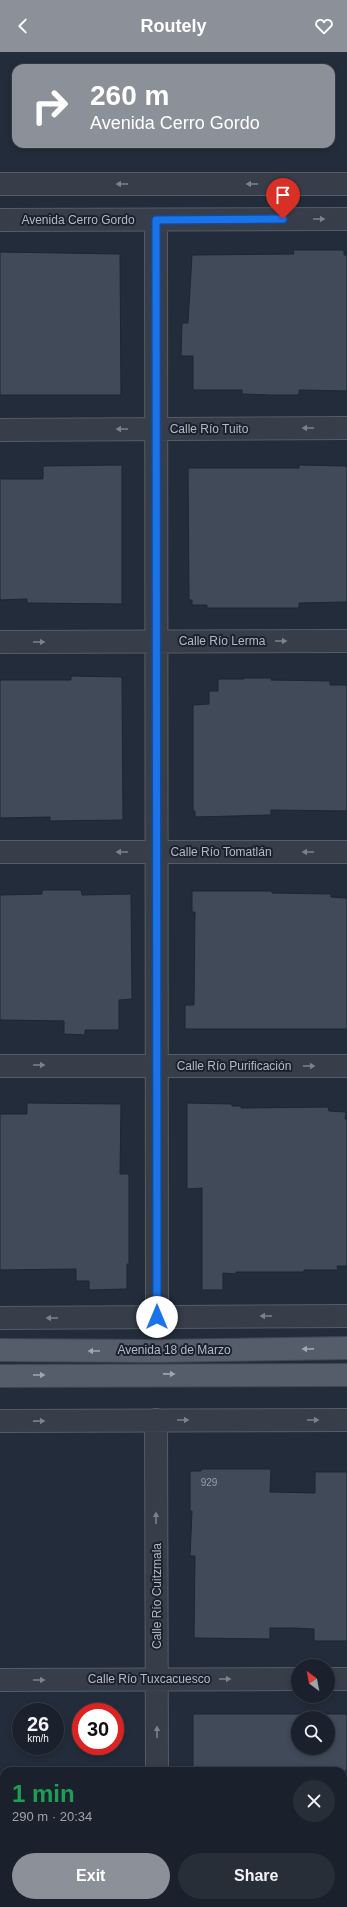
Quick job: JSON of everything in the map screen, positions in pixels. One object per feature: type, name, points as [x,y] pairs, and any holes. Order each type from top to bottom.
[{"type":"main road","name":"Avenida 18 de Marzo","points":[[0,1350],[155,1351],[347,1348]]},
{"type":"main road","name":"Avenida 18 de Marzo","points":[[0,1376],[347,1375]]},
{"type":"street","points":[[0,184],[347,184]]},
{"type":"street","name":"Avenida Cerro Gordo","points":[[0,220],[347,219]]},
{"type":"street","points":[[156,220],[157,1317]]},
{"type":"street","name":"Calle Río Tuito","points":[[0,430],[347,428]]},
{"type":"street","name":"Calle Río Lerma","points":[[0,642],[347,641]]},
{"type":"street","name":"Calle Río Tomatlán","points":[[0,852],[347,852]]},
{"type":"street","name":"Calle Río Purificación","points":[[0,1066],[347,1066]]},
{"type":"street","points":[[0,1318],[347,1316]]},
{"type":"street","name":"Calle Río Cuitzmala","points":[[156,1420],[157,1767]]},
{"type":"street","points":[[0,1421],[347,1420]]},
{"type":"street","name":"Calle Río Tuxcacuesco","points":[[0,1680],[291,1679]]},
{"type":"street","points":[[335,1679],[347,1679]]},
{"type":"building","points":[[293,250],[344,250],[344,255],[347,255],[347,391],[299,390],[299,395],[270,395],[242,394],[242,390],[193,390],[193,356],[181,356],[182,323],[188,323],[192,255],[294,254]]},
{"type":"building","points":[[0,252],[120,254],[121,395],[0,395]]},
{"type":"building","points":[[122,465],[122,604],[27,603],[27,599],[0,600],[0,479],[43,479],[43,466]]},
{"type":"building","points":[[299,465],[347,466],[347,602],[299,603],[299,608],[207,608],[207,605],[192,605],[192,600],[189,600],[188,468],[299,468]]},
{"type":"building","points":[[71,676],[122,677],[123,820],[50,821],[50,817],[0,818],[0,680],[71,680]]},
{"type":"building","points":[[244,678],[330,681],[330,685],[347,685],[347,811],[271,810],[271,815],[195,817],[195,811],[193,811],[193,705],[209,704],[209,691],[218,691],[218,679]]},
{"type":"building","points":[[42,890],[81,890],[82,895],[131,894],[132,999],[119,1000],[119,1030],[85,1030],[85,1035],[64,1034],[64,1021],[0,1020],[0,895],[42,894]]},
{"type":"building","points":[[192,891],[272,891],[272,893],[331,894],[331,897],[347,898],[347,1029],[185,1029],[185,1005],[194,1005],[195,912],[192,912]]},
{"type":"building","points":[[27,1103],[121,1104],[120,1174],[129,1174],[129,1264],[127,1264],[127,1289],[89,1290],[89,1281],[76,1281],[76,1269],[0,1270],[0,1114],[27,1114]]},
{"type":"building","points":[[187,1103],[232,1104],[232,1106],[241,1106],[241,1108],[328,1107],[329,1111],[346,1112],[347,1266],[337,1266],[338,1270],[304,1270],[304,1272],[223,1273],[223,1290],[202,1290],[202,1188],[187,1189]]},
{"type":"building","points":[[201,1469],[271,1469],[270,1492],[315,1493],[315,1472],[347,1472],[347,1641],[314,1641],[314,1629],[293,1628],[270,1628],[270,1639],[194,1638],[195,1556],[190,1556],[192,1511],[190,1511],[190,1471],[201,1471]]},
{"type":"building","points":[[193,1714],[291,1714],[291,1755],[335,1755],[335,1714],[347,1714],[347,1767],[193,1767]]},
{"type":"route","points":[[157,1317],[156,220],[283,219]]}]
